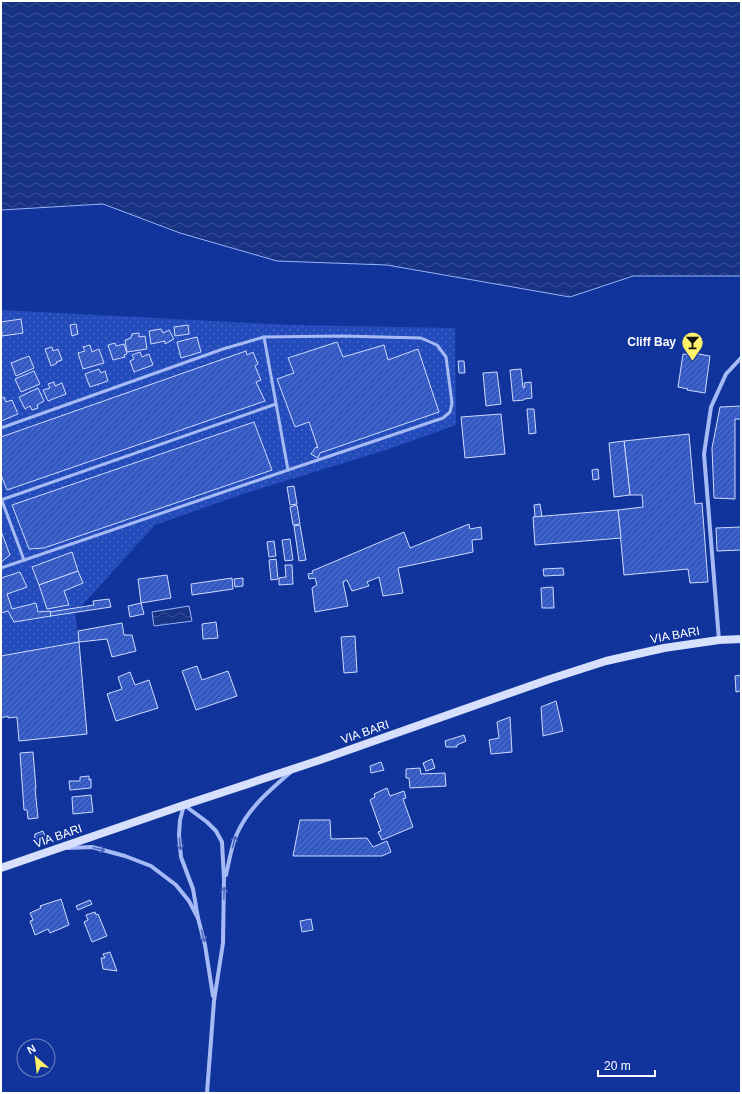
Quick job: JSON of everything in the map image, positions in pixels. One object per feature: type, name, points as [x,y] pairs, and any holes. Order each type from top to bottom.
[{"type":"main road","name":"VIA BARI","points":[[1,868],[184,805],[295,769],[606,661],[664,648],[719,640],[741,639]]},
{"type":"street","points":[[719,640],[704,454],[712,407],[726,374],[741,358]]},
{"type":"street","points":[[224,879],[236,836],[249,811],[271,789],[295,769]]},
{"type":"street","points":[[207,1093],[214,1001],[223,943],[224,879],[222,842],[216,831],[207,822],[184,805],[180,820],[179,835],[181,857],[193,889],[205,945],[214,1001]]},
{"type":"street","points":[[60,848],[92,847],[125,856],[150,866],[176,885],[189,901],[198,918]]},
{"type":"lane","points":[[1,428],[223,349],[264,337],[342,336],[421,338],[437,345],[446,357],[452,403],[450,412],[443,418],[1,568]]},
{"type":"lane","points":[[264,337],[288,470]]},
{"type":"lane","points":[[24,560],[1,499],[276,404]]},
{"type":"shaded area","points":[[1,310],[291,325],[455,328],[456,425],[386,450],[252,491],[155,525],[75,613],[79,642],[1,656]]},
{"type":"water","points":[[1,1],[741,1],[741,276],[633,276],[570,297],[387,265],[277,261],[180,233],[103,204],[1,210]]},
{"type":"water","points":[[189,606],[192,621],[154,626],[152,612]]},
{"type":"building","points":[[21,319],[23,333],[2,336],[1,322]]},
{"type":"building","points":[[76,324],[78,334],[72,336],[70,325]]},
{"type":"building","points":[[188,325],[189,334],[175,336],[174,327]]},
{"type":"building","points":[[161,329],[163,333],[169,330],[174,339],[165,344],[165,341],[151,344],[149,331]]},
{"type":"building","points":[[139,333],[139,337],[145,336],[147,349],[127,352],[125,340],[131,338],[132,334]]},
{"type":"building","points":[[197,337],[201,352],[181,358],[177,342]]},
{"type":"building","points":[[337,342],[343,357],[384,345],[388,360],[418,349],[439,412],[320,453],[318,458],[311,454],[316,447],[318,448],[309,422],[295,427],[277,379],[294,373],[288,358]]},
{"type":"building","points":[[115,343],[116,346],[124,344],[127,354],[124,355],[125,357],[113,360],[108,345]]},
{"type":"building","points":[[90,345],[92,352],[99,349],[104,363],[83,369],[78,353],[85,351],[83,347]]},
{"type":"building","points":[[52,347],[53,351],[58,349],[62,360],[51,366],[45,349]]},
{"type":"building","points":[[246,351],[247,355],[253,352],[258,364],[255,366],[261,380],[256,382],[265,401],[7,490],[1,475],[1,437]]},
{"type":"building","points":[[140,352],[142,357],[149,354],[153,365],[134,372],[130,361],[134,359],[132,355]]},
{"type":"building","points":[[693,353],[710,356],[705,393],[678,387],[683,354],[693,355]]},
{"type":"building","points":[[29,356],[34,368],[16,376],[11,363]]},
{"type":"building","points":[[458,361],[464,361],[465,373],[459,373]]},
{"type":"building","points":[[99,369],[101,373],[105,371],[108,381],[90,387],[85,374]]},
{"type":"building","points":[[521,369],[523,388],[525,387],[524,383],[531,382],[532,398],[513,401],[510,370]]},
{"type":"building","points":[[34,371],[40,384],[21,392],[15,379]]},
{"type":"building","points":[[497,372],[501,404],[486,406],[483,373]]},
{"type":"building","points":[[54,382],[55,386],[62,383],[66,394],[48,401],[43,390],[50,388],[48,384]]},
{"type":"building","points":[[38,388],[44,401],[37,405],[38,408],[32,410],[30,406],[25,409],[19,397]]},
{"type":"building","points":[[4,397],[6,402],[12,400],[18,414],[1,421],[1,399]]},
{"type":"building","points":[[741,406],[741,419],[735,419],[735,499],[714,498],[712,448],[720,407]]},
{"type":"building","points":[[527,409],[534,409],[536,433],[529,434]]},
{"type":"building","points":[[501,414],[505,454],[465,458],[461,417]]},
{"type":"building","points":[[254,422],[272,470],[44,548],[29,549],[12,505]]},
{"type":"building","points":[[689,434],[695,504],[702,503],[708,582],[690,583],[688,569],[624,575],[618,510],[643,507],[642,495],[630,495],[624,441]]},
{"type":"building","points":[[624,441],[630,495],[614,497],[609,443]]},
{"type":"building","points":[[598,469],[599,479],[593,480],[592,470]]},
{"type":"building","points":[[294,486],[297,504],[290,505],[287,487]]},
{"type":"building","points":[[540,504],[542,517],[535,517],[534,505]]},
{"type":"building","points":[[297,505],[300,524],[293,525],[290,507]]},
{"type":"building","points":[[618,510],[621,538],[535,545],[533,517]]},
{"type":"building","points":[[469,524],[470,529],[481,527],[482,539],[472,540],[473,552],[398,568],[403,593],[383,596],[379,577],[367,582],[369,586],[352,591],[347,580],[343,582],[348,606],[315,612],[312,588],[317,585],[315,578],[309,579],[308,574],[313,573],[312,571],[404,532],[410,548]]},
{"type":"building","points":[[300,525],[306,560],[299,561],[294,526]]},
{"type":"building","points":[[741,527],[741,550],[717,551],[716,528]]},
{"type":"building","points":[[1,531],[10,555],[1,562]]},
{"type":"building","points":[[290,539],[293,560],[285,561],[282,540]]},
{"type":"building","points":[[274,541],[276,556],[269,557],[267,542]]},
{"type":"building","points":[[72,552],[78,571],[39,585],[32,567]]},
{"type":"building","points":[[276,559],[278,579],[271,580],[269,560]]},
{"type":"building","points":[[285,565],[292,565],[293,584],[279,585],[279,578],[286,577]]},
{"type":"building","points":[[563,568],[564,575],[544,576],[543,569]]},
{"type":"building","points":[[78,571],[83,583],[64,591],[69,605],[47,609],[39,585]]},
{"type":"building","points":[[20,572],[27,587],[7,594],[12,609],[36,603],[38,612],[50,611],[51,616],[14,622],[8,611],[1,613],[1,578]]},
{"type":"building","points":[[167,575],[171,598],[141,603],[138,579]]},
{"type":"building","points":[[232,578],[233,589],[192,595],[191,584]]},
{"type":"building","points":[[243,578],[243,586],[235,587],[234,579]]},
{"type":"building","points":[[553,587],[554,608],[542,608],[541,588]]},
{"type":"building","points":[[109,599],[111,607],[51,616],[50,612],[94,605],[93,601]]},
{"type":"building","points":[[141,603],[144,614],[130,617],[128,606]]},
{"type":"building","points":[[216,622],[218,638],[203,639],[202,624]]},
{"type":"building","points":[[122,623],[124,635],[132,635],[136,651],[112,657],[107,639],[79,642],[78,631]]},
{"type":"building","points":[[355,636],[357,672],[344,673],[341,637]]},
{"type":"building","points":[[79,642],[87,734],[19,741],[17,717],[8,718],[8,716],[1,718],[1,656]]},
{"type":"building","points":[[197,666],[202,680],[228,671],[237,696],[196,710],[182,671]]},
{"type":"building","points":[[130,672],[135,685],[149,680],[158,708],[116,721],[107,694],[122,689],[118,677]]},
{"type":"building","points":[[741,675],[741,691],[736,692],[735,676]]},
{"type":"building","points":[[556,701],[563,731],[543,736],[541,707]]},
{"type":"building","points":[[510,717],[512,752],[491,754],[489,740],[499,738],[497,722]]},
{"type":"building","points":[[464,735],[466,741],[457,745],[457,747],[446,747],[445,741]]},
{"type":"building","points":[[33,752],[38,818],[28,819],[27,810],[24,810],[20,753]]},
{"type":"building","points":[[432,759],[435,768],[426,771],[423,763]]},
{"type":"building","points":[[381,762],[384,770],[371,773],[370,766]]},
{"type":"building","points":[[420,768],[421,774],[445,773],[446,786],[410,788],[409,778],[406,778],[406,769]]},
{"type":"building","points":[[89,776],[89,780],[91,779],[91,788],[70,790],[69,781],[80,781],[80,777]]},
{"type":"building","points":[[387,788],[390,796],[404,791],[406,798],[403,799],[413,827],[382,840],[378,832],[381,831],[370,800],[375,797],[374,794]]},
{"type":"building","points":[[91,795],[93,812],[73,814],[72,797]]},
{"type":"building","points":[[300,820],[330,820],[331,839],[367,838],[373,847],[387,841],[391,852],[382,856],[293,856]]},
{"type":"building","points":[[43,831],[46,838],[34,842],[35,834]]},
{"type":"building","points":[[61,899],[69,925],[50,933],[48,929],[35,935],[30,921],[33,920],[30,913],[41,908],[40,906]]},
{"type":"building","points":[[90,900],[92,904],[78,910],[76,906]]},
{"type":"building","points":[[95,912],[96,915],[98,914],[107,936],[92,942],[84,922],[88,920],[86,915]]},
{"type":"building","points":[[311,919],[313,930],[302,932],[300,921]]},
{"type":"building","points":[[110,952],[117,971],[103,969],[101,958],[105,958],[103,954]]},
{"type":"place","name":"Cliff Bay","points":[[692,362]]}]
